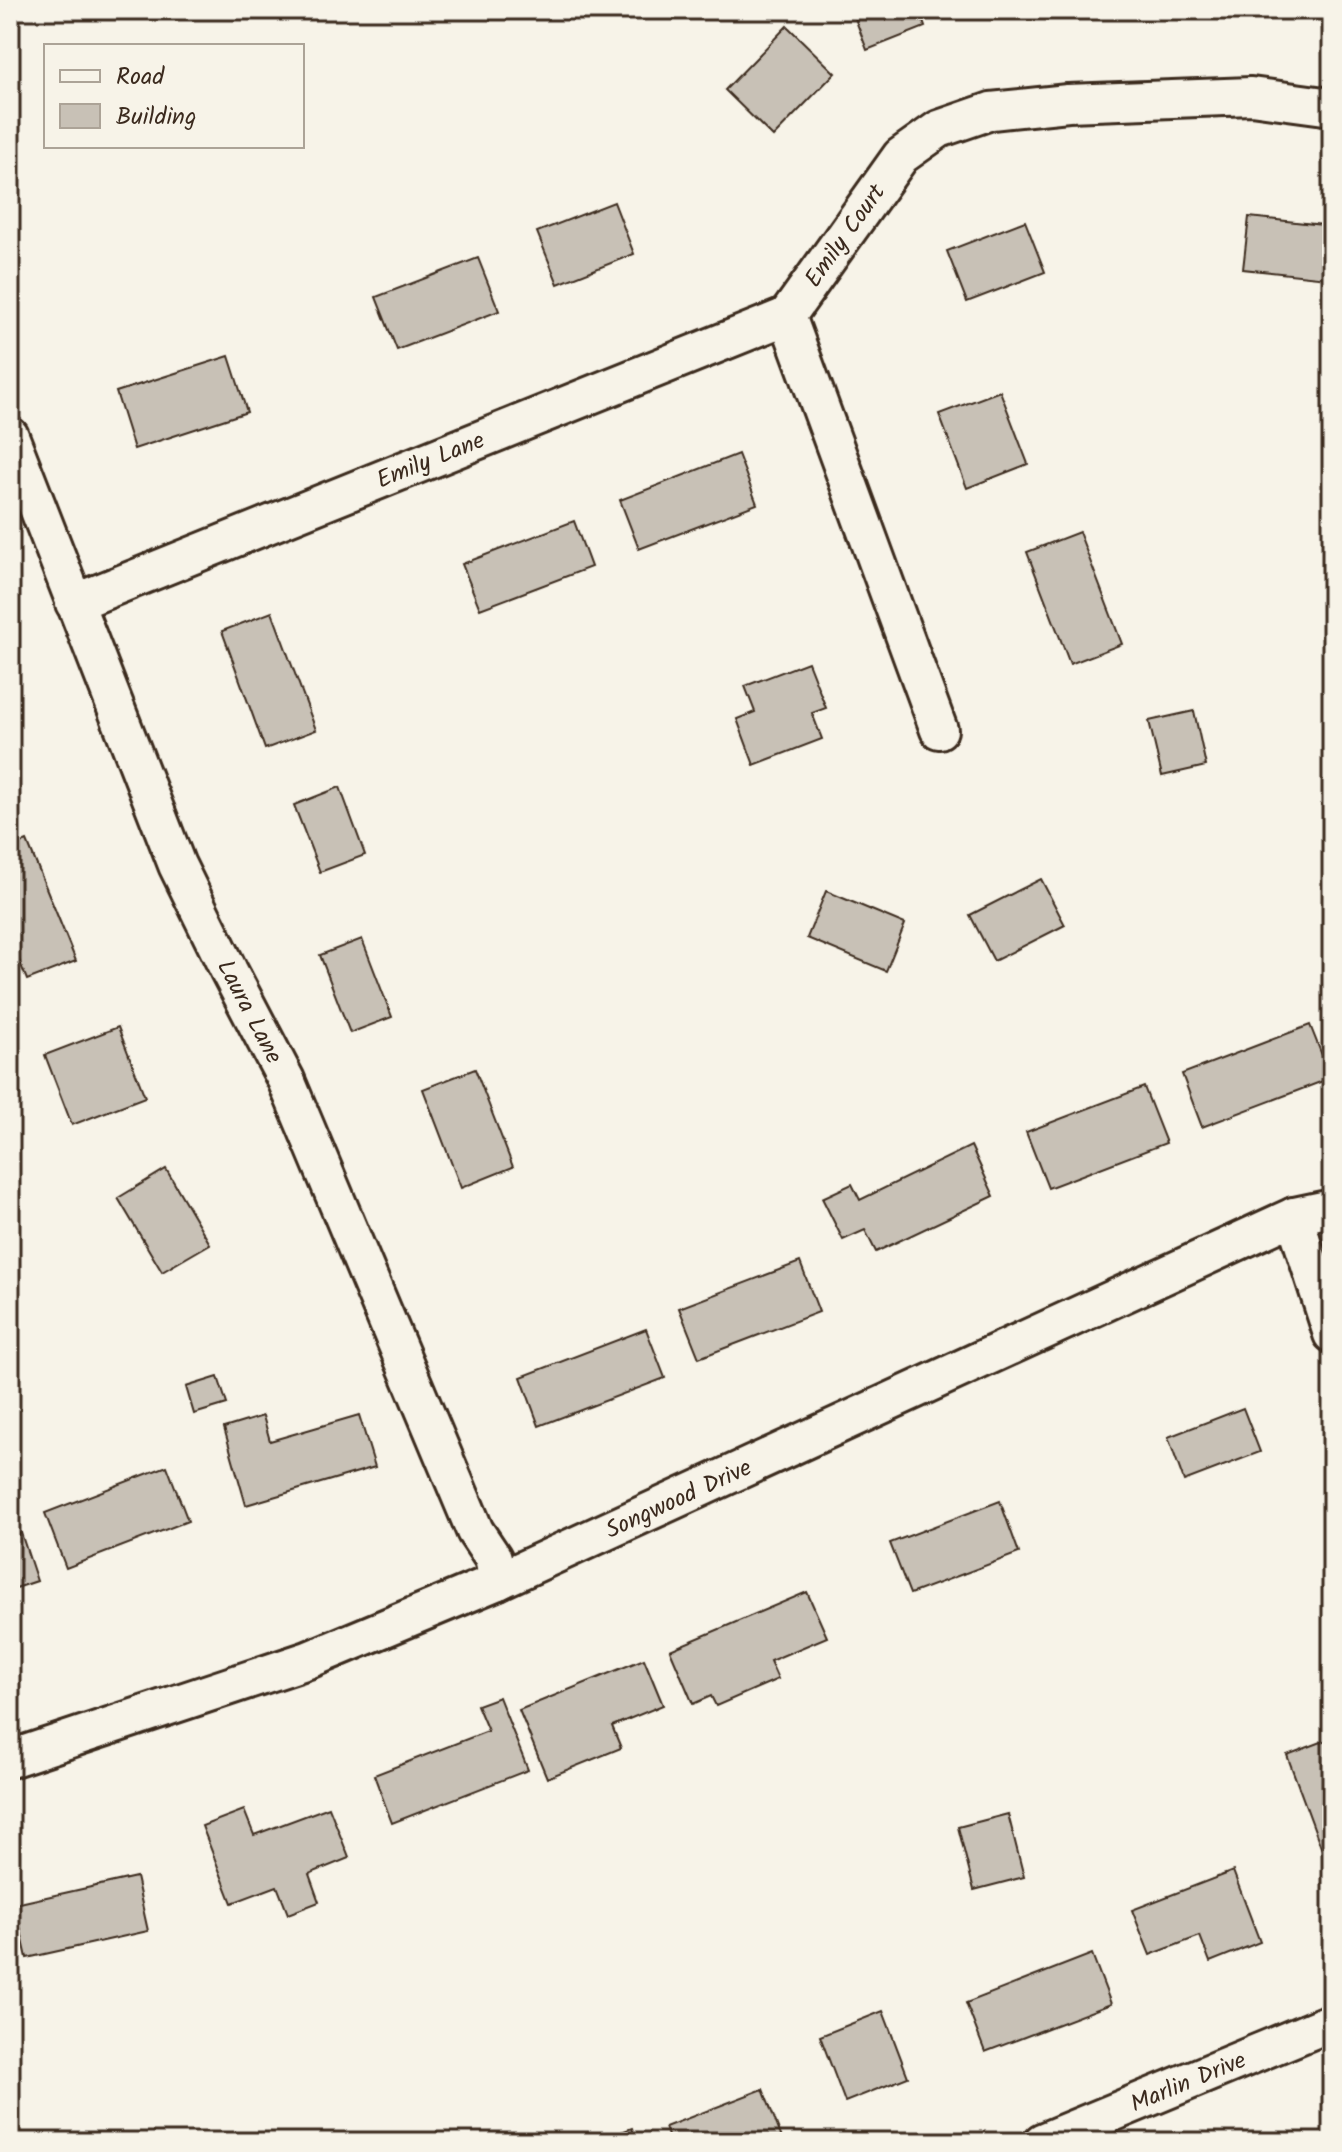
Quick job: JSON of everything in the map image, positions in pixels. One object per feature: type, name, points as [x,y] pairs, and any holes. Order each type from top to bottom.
[{"type":"street","name":"Emily Court","points":[[787,316],[901,156],[939,129],[991,111],[1068,103],[1251,96],[1332,107]]},
{"type":"street","name":"Emily Lane","points":[[74,603],[787,316]]},
{"type":"street","points":[[787,316],[939,730]]},
{"type":"street","name":"Laura Lane","points":[[10,436],[177,865],[286,1080],[475,1531],[493,1558],[498,1581]]},
{"type":"street","name":"Songwood Drive","points":[[10,1759],[308,1660],[498,1581],[1294,1216],[1332,1208]]},
{"type":"street","points":[[1294,1216],[1332,1334]]},
{"type":"street","name":"Marlin Drive","points":[[1042,2142],[1332,2022]]},
{"type":"building","points":[[852,10],[919,10],[925,27],[867,50]]},
{"type":"building","points":[[787,26],[835,73],[773,137],[725,90]]},
{"type":"building","points":[[614,202],[634,254],[558,284],[537,232]]},
{"type":"building","points":[[1249,217],[1332,226],[1327,278],[1243,269]]},
{"type":"building","points":[[1025,221],[1045,272],[967,302],[947,251]]},
{"type":"building","points":[[478,258],[499,311],[397,350],[376,297]]},
{"type":"building","points":[[229,356],[247,412],[134,449],[116,392]]},
{"type":"building","points":[[1000,391],[1028,464],[967,488],[939,414]]},
{"type":"building","points":[[738,454],[757,504],[639,549],[620,500]]},
{"type":"building","points":[[574,521],[591,567],[480,609],[462,564]]},
{"type":"building","points":[[1079,532],[1122,644],[1070,664],[1027,552]]},
{"type":"building","points":[[272,612],[316,730],[265,749],[222,631]]},
{"type":"building","points":[[808,662],[826,708],[812,713],[822,739],[754,765],[737,719],[755,712],[745,686]]},
{"type":"building","points":[[1194,711],[1206,766],[1162,776],[1149,721]]},
{"type":"building","points":[[340,787],[365,855],[320,872],[294,805]]},
{"type":"building","points":[[27,841],[76,961],[27,980],[16,953],[10,955],[10,848]]},
{"type":"building","points":[[1041,879],[1065,925],[994,961],[970,915]]},
{"type":"building","points":[[826,891],[905,924],[886,971],[807,938]]},
{"type":"building","points":[[362,939],[392,1017],[350,1033],[320,955]]},
{"type":"building","points":[[1310,1025],[1331,1078],[1202,1127],[1182,1074]]},
{"type":"building","points":[[118,1027],[145,1097],[72,1125],[45,1055]]},
{"type":"building","points":[[475,1069],[513,1167],[461,1188],[423,1089]]},
{"type":"building","points":[[1144,1087],[1166,1143],[1048,1188],[1026,1132]]},
{"type":"building","points":[[971,1146],[994,1196],[876,1252],[865,1230],[843,1240],[822,1198],[852,1184],[860,1200]]},
{"type":"building","points":[[166,1169],[210,1244],[162,1272],[118,1198]]},
{"type":"building","points":[[800,1262],[819,1312],[699,1358],[679,1308]]},
{"type":"building","points":[[646,1329],[665,1378],[539,1426],[521,1377]]},
{"type":"building","points":[[218,1377],[227,1404],[194,1414],[186,1387]]},
{"type":"building","points":[[1243,1408],[1260,1452],[1184,1481],[1168,1437]]},
{"type":"building","points":[[359,1415],[375,1467],[246,1505],[224,1428],[263,1416],[270,1441]]},
{"type":"building","points":[[167,1466],[188,1521],[66,1568],[45,1513]]},
{"type":"building","points":[[1000,1501],[1019,1553],[910,1594],[890,1543]]},
{"type":"building","points":[[21,1533],[37,1581],[10,1590],[10,1537]]},
{"type":"building","points":[[807,1592],[827,1637],[770,1661],[778,1679],[716,1706],[711,1696],[693,1704],[670,1650]]},
{"type":"building","points":[[644,1659],[663,1705],[612,1726],[621,1748],[547,1778],[519,1710]]},
{"type":"building","points":[[499,1697],[528,1770],[392,1823],[374,1775],[488,1731],[477,1705]]},
{"type":"building","points":[[1332,1738],[1332,1877],[1287,1755]]},
{"type":"building","points":[[329,1807],[349,1858],[309,1874],[319,1902],[288,1914],[277,1886],[232,1903],[202,1826],[244,1810],[254,1835]]},
{"type":"building","points":[[1008,1814],[1024,1877],[974,1890],[958,1827]]},
{"type":"building","points":[[1233,1871],[1260,1942],[1210,1962],[1200,1936],[1150,1955],[1132,1910]]},
{"type":"building","points":[[136,1877],[148,1931],[27,1958],[15,1904]]},
{"type":"building","points":[[1092,1954],[1111,2004],[985,2052],[966,2003]]},
{"type":"building","points":[[883,2011],[908,2077],[845,2102],[820,2036]]},
{"type":"building","points":[[763,2089],[783,2141],[670,2142],[665,2127]]},
{"type":"building","points":[[632,2128],[637,2142],[594,2142]]}]
